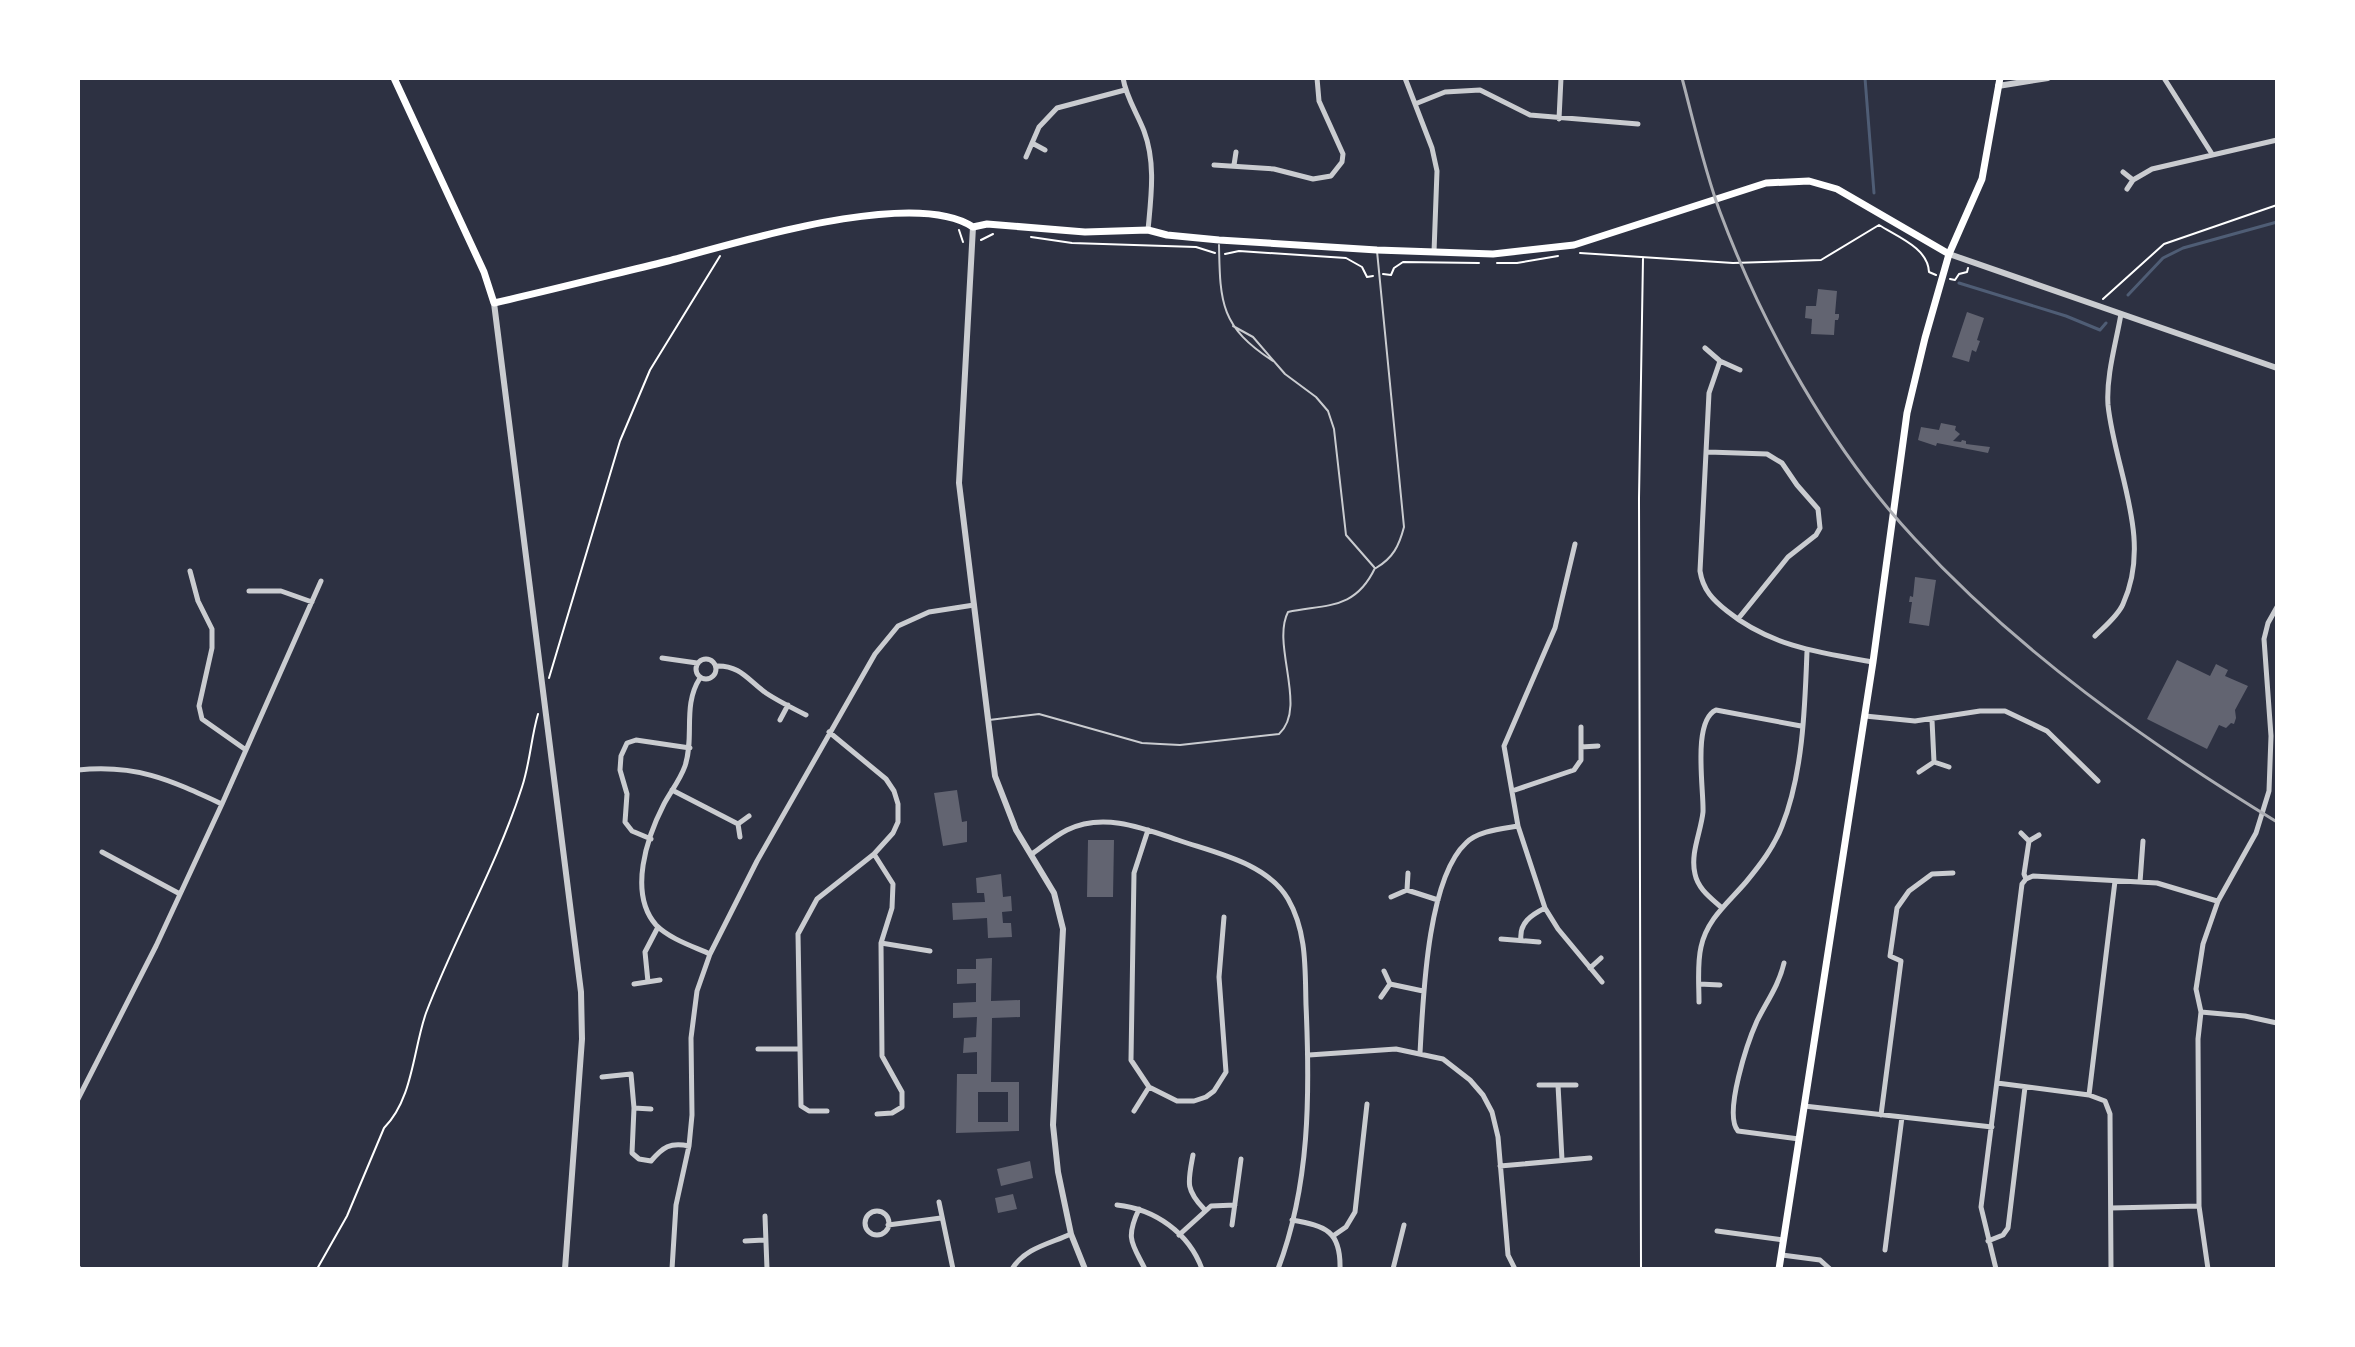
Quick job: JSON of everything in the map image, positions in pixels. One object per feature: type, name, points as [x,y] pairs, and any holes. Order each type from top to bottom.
[{"type":"main road","points":[[394,78],[484,272],[494,303],[802,226],[854,217],[909,213],[943,215],[961,219],[973,227],[987,224],[1085,232],[1148,230],[1219,240],[1377,250],[1511,253],[1574,245],[1752,187],[1795,180],[1837,189],[1949,254]]},
{"type":"main road","points":[[1779,1269],[1865,716],[1907,413],[1949,254],[1982,179],[1999,82]]},
{"type":"street","points":[[1123,78],[1149,147],[1152,166],[1148,230]]},
{"type":"street","points":[[1214,165],[1274,169],[1313,179],[1331,176],[1342,162],[1343,154],[1319,101],[1317,78]]},
{"type":"street","points":[[1405,78],[1432,148],[1437,171],[1434,252]]},
{"type":"street","points":[[1559,119],[1561,78]]},
{"type":"street","points":[[1999,82],[2048,78]]},
{"type":"street","points":[[2164,78],[2212,154]]},
{"type":"street","points":[[1026,157],[1039,127],[1057,108],[1125,90]]},
{"type":"street","points":[[1415,104],[1445,92],[1480,90],[1530,115],[1638,124]]},
{"type":"street","points":[[2127,189],[2133,180],[2152,169],[2277,140]]},
{"type":"street","points":[[1032,143],[1045,150]]},
{"type":"street","points":[[1234,165],[1236,152]]},
{"type":"street","points":[[2123,172],[2133,180]]},
{"type":"street","points":[[973,227],[959,483],[999,792],[1016,830],[1054,893],[1063,929],[1053,1125],[1058,1172],[1071,1234],[1085,1269]]},
{"type":"street","points":[[1949,254],[2277,368]]},
{"type":"street","points":[[494,303],[545,681],[583,1021],[565,1269]]},
{"type":"street","points":[[2095,636],[2122,607],[2134,571],[2135,531],[2108,405],[2121,314]]},
{"type":"street","points":[[1705,348],[1720,361],[1740,370]]},
{"type":"street","points":[[1720,361],[1709,393],[1702,580],[1713,599],[1770,638],[1807,651],[1873,662]]},
{"type":"street","points":[[1708,452],[1767,454],[1782,463],[1818,509],[1820,528],[1816,535],[1788,557],[1738,619]]},
{"type":"street","points":[[1575,544],[1555,628],[1504,746],[1518,826],[1545,908],[1558,929],[1602,982]]},
{"type":"street","points":[[190,571],[198,601],[212,629],[212,648],[199,706],[202,719],[246,750]]},
{"type":"street","points":[[78,1099],[180,894],[321,581]]},
{"type":"street","points":[[249,591],[281,591],[312,602]]},
{"type":"street","points":[[672,1269],[676,1205],[689,1146],[692,1115],[691,1038],[697,991],[710,954],[829,732],[875,654],[898,626],[929,612],[974,605]]},
{"type":"street","points":[[2208,1269],[2199,1206],[2198,1039],[2201,1012],[2196,999],[2197,974],[2203,944],[2218,901],[2256,833],[2269,791],[2271,736],[2264,639],[2277,607]]},
{"type":"street","points":[[1699,1002],[1701,946],[1711,921],[1772,847],[1790,799],[1806,699],[1807,651]]},
{"type":"street","points":[[662,658],[697,663],[705,658],[712,660],[716,666]]},
{"type":"street","points":[[697,663],[696,673],[700,678]]},
{"type":"street","points":[[700,678],[712,677],[716,666]]},
{"type":"street","points":[[716,666],[733,667],[764,691],[806,715]]},
{"type":"street","points":[[700,678],[691,692],[690,748],[684,769],[663,806],[651,839],[641,880],[641,894],[658,927],[710,954]]},
{"type":"street","points":[[780,720],[788,705]]},
{"type":"street","points":[[1722,908],[1703,890],[1694,871],[1702,814],[1700,759],[1707,718],[1716,710],[1801,726]]},
{"type":"street","points":[[1865,716],[1915,721],[1980,711],[2005,711],[2047,731],[2098,781]]},
{"type":"street","points":[[1932,720],[1934,762]]},
{"type":"street","points":[[1512,791],[1574,770],[1581,760],[1581,727]]},
{"type":"street","points":[[827,1111],[809,1111],[801,1106],[798,934],[817,899],[874,854],[893,833],[898,822],[899,806],[886,779],[829,732]]},
{"type":"street","points":[[651,839],[632,831],[625,822],[627,794],[620,770],[621,756],[627,743],[636,740],[690,748]]},
{"type":"street","points":[[1581,747],[1598,746]]},
{"type":"street","points":[[1934,762],[1949,767]]},
{"type":"street","points":[[1919,772],[1934,762]]},
{"type":"street","points":[[78,770],[133,769],[172,781],[222,804]]},
{"type":"street","points":[[672,790],[738,824]]},
{"type":"street","points":[[738,824],[749,816]]},
{"type":"street","points":[[1032,854],[1067,830],[1091,822],[1112,822],[1148,830],[1267,874],[1287,898],[1303,935],[1309,1055],[1306,1143],[1292,1220],[1278,1269]]},
{"type":"street","points":[[738,824],[740,837]]},
{"type":"street","points":[[1420,1053],[1423,991],[1438,900],[1449,864],[1468,840],[1487,832],[1518,826]]},
{"type":"street","points":[[1148,830],[1134,873],[1131,1060],[1149,1087],[1177,1101],[1194,1101],[1214,1091],[1226,1072],[1227,1052],[1219,977],[1224,917]]},
{"type":"street","points":[[2021,833],[2029,841]]},
{"type":"street","points":[[2029,841],[2039,835]]},
{"type":"street","points":[[2026,879],[2029,841]]},
{"type":"street","points":[[2140,882],[2143,841]]},
{"type":"street","points":[[102,852],[180,894]]},
{"type":"street","points":[[874,854],[893,884],[892,908],[881,943],[882,1056],[902,1092],[902,1107],[892,1113],[877,1114]]},
{"type":"street","points":[[1407,890],[1408,873]]},
{"type":"street","points":[[1881,1115],[1901,961],[1890,956],[1897,908],[1909,891],[1932,874],[1953,873]]},
{"type":"street","points":[[1996,1269],[1981,1207],[2022,884],[2033,876],[2157,883],[2218,901]]},
{"type":"street","points":[[2089,1095],[2115,881]]},
{"type":"street","points":[[1391,897],[1407,890],[1438,900]]},
{"type":"street","points":[[1521,940],[1520,932],[1530,915],[1545,908]]},
{"type":"street","points":[[648,982],[645,952],[658,927]]},
{"type":"street","points":[[1501,939],[1539,942]]},
{"type":"street","points":[[881,943],[930,951]]},
{"type":"street","points":[[1590,968],[1601,958]]},
{"type":"street","points":[[1784,963],[1778,985],[1757,1021],[1748,1046],[1732,1120],[1738,1131],[1799,1139]]},
{"type":"street","points":[[1384,971],[1390,984]]},
{"type":"street","points":[[634,984],[660,980]]},
{"type":"street","points":[[1390,984],[1423,991]]},
{"type":"street","points":[[1381,997],[1390,984]]},
{"type":"street","points":[[1699,984],[1720,985]]},
{"type":"street","points":[[2201,1012],[2277,1023]]},
{"type":"street","points":[[758,1049],[800,1049]]},
{"type":"street","points":[[1309,1055],[1396,1049],[1443,1059],[1457,1067],[1483,1095],[1492,1112],[1498,1137],[1508,1255],[1515,1269]]},
{"type":"street","points":[[602,1077],[631,1074],[634,1108],[632,1153],[639,1159],[651,1161],[662,1148],[675,1143],[689,1146]]},
{"type":"street","points":[[1997,1083],[2089,1095],[2105,1101],[2110,1114],[2111,1269]]},
{"type":"street","points":[[1539,1085],[1576,1085]]},
{"type":"street","points":[[1558,1085],[1562,1160]]},
{"type":"street","points":[[1134,1111],[1149,1087]]},
{"type":"street","points":[[1988,1241],[2003,1235],[2008,1228],[2025,1087]]},
{"type":"street","points":[[1333,1236],[1346,1227],[1355,1212],[1367,1104]]},
{"type":"street","points":[[1804,1106],[1992,1127]]},
{"type":"street","points":[[634,1108],[651,1109]]},
{"type":"street","points":[[1885,1250],[1902,1117]]},
{"type":"street","points":[[1193,1155],[1188,1186],[1191,1196],[1204,1209]]},
{"type":"street","points":[[1500,1166],[1590,1158]]},
{"type":"street","points":[[1232,1225],[1241,1159]]},
{"type":"street","points":[[939,1202],[953,1269]]},
{"type":"street","points":[[1117,1205],[1160,1217],[1197,1255],[1202,1269]]},
{"type":"street","points":[[1179,1235],[1204,1209],[1235,1205]]},
{"type":"street","points":[[2111,1208],[2199,1206]]},
{"type":"street","points":[[1139,1209],[1130,1238],[1135,1254],[1145,1269]]},
{"type":"street","points":[[872,1212],[882,1212],[888,1225],[883,1233],[874,1234],[866,1228],[865,1219],[872,1212]]},
{"type":"street","points":[[765,1216],[767,1269]]},
{"type":"street","points":[[888,1225],[941,1218]]},
{"type":"street","points":[[1292,1220],[1318,1225],[1333,1236],[1340,1248],[1340,1269]]},
{"type":"street","points":[[1393,1269],[1404,1225]]},
{"type":"street","points":[[1717,1231],[1783,1240]]},
{"type":"street","points":[[1012,1269],[1019,1258],[1029,1251],[1071,1234]]},
{"type":"street","points":[[745,1241],[766,1240]]},
{"type":"street","points":[[1781,1255],[1820,1260],[1830,1269]]},
{"type":"lane","points":[[1219,240],[1225,311],[1245,342],[1274,362]]},
{"type":"lane","points":[[988,720],[1039,714],[1142,743],[1180,745],[1279,734],[1291,716],[1284,645],[1288,612],[1341,604],[1354,596],[1367,584],[1375,568],[1388,560],[1399,544],[1404,527],[1377,250]]},
{"type":"lane","points":[[1233,326],[1253,337],[1285,374],[1316,397],[1328,411],[1334,429],[1346,535],[1375,568]]},
{"type":"path","points":[[2104,299],[2164,244],[2277,205]]},
{"type":"path","points":[[954,226],[963,237],[964,249],[978,249],[986,236],[997,233]]},
{"type":"path","points":[[1030,237],[1072,243],[1196,247],[1219,253],[1239,251],[1346,258],[1362,267],[1367,277],[1391,275],[1394,268],[1403,262],[1517,263],[1562,255]]},
{"type":"path","points":[[545,681],[620,441],[650,370],[722,252]]},
{"type":"path","points":[[1577,253],[1733,263],[1821,260]]},
{"type":"path","points":[[1641,1269],[1639,498],[1643,257]]},
{"type":"path","points":[[317,1269],[347,1216],[384,1128],[404,1096],[425,1016],[523,785],[538,713]]},
{"type":"building","points":[[1818,289],[1837,291],[1835,314],[1839,317],[1835,320],[1834,335],[1811,334],[1812,319],[1805,318],[1806,306],[1816,306]]},
{"type":"building","points":[[1967,312],[1984,318],[1977,340],[1980,341],[1976,352],[1972,350],[1969,362],[1952,357]]},
{"type":"building","points":[[1941,423],[1956,426],[1955,430],[1960,434],[1953,441],[1962,440],[1966,444],[1990,447],[1988,453],[1937,443],[1936,446],[1918,440],[1921,427],[1939,430]]},
{"type":"building","points":[[1915,577],[1936,580],[1929,626],[1909,623],[1912,602],[1909,602],[1910,596],[1913,597]]},
{"type":"building","points":[[2177,660],[2210,676],[2216,664],[2228,670],[2225,676],[2248,686],[2235,710],[2234,724],[2226,728],[2219,725],[2207,749],[2147,719]]},
{"type":"building","points":[[957,790],[962,822],[967,821],[967,842],[943,846],[934,793]]},
{"type":"building","points":[[1088,840],[1114,840],[1113,897],[1087,897]]},
{"type":"building","points":[[1001,874],[1003,897],[1011,896],[1012,911],[1002,912],[1003,923],[1011,923],[1012,937],[988,938],[987,918],[953,920],[952,903],[985,902],[984,893],[977,893],[976,878]]},
{"type":"building","points":[[992,958],[991,1001],[1020,1000],[1020,1017],[992,1018],[991,1082],[1019,1082],[1019,1131],[956,1133],[957,1074],[977,1074],[977,1052],[963,1053],[964,1038],[976,1037],[977,1017],[953,1018],[953,1003],[976,1002],[976,983],[957,984],[957,969],[976,969],[976,959]],"holes":[[[978,1092],[1008,1092],[1008,1122],[978,1122]]]},
{"type":"building","points":[[1030,1161],[1033,1178],[1001,1186],[997,1169]]},
{"type":"building","points":[[1013,1194],[1017,1209],[998,1213],[995,1198]]},
{"type":"waterway","points":[[1865,78],[1874,193]]},
{"type":"waterway","points":[[2128,295],[2163,258],[2183,248],[2277,222]]},
{"type":"waterway","points":[[1959,283],[2066,316],[2100,330],[2106,323]]},
{"type":"railway","points":[[1682,78],[1714,196],[1757,299],[1802,385],[1884,504],[1955,580],[2041,657],[2132,727],[2277,822]]}]
